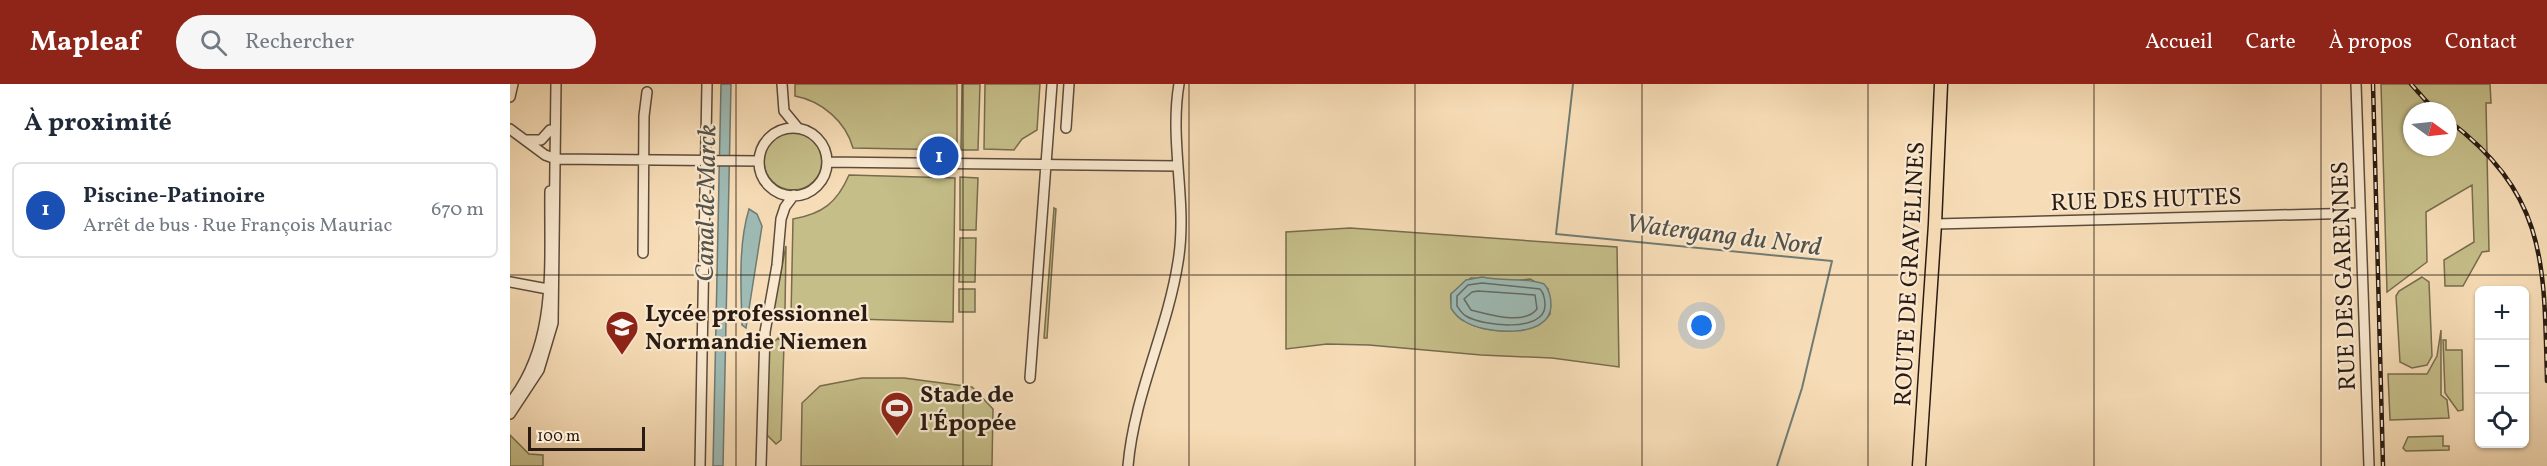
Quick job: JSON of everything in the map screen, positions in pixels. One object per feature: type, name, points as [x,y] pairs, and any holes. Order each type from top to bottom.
[{"type":"main road","name":"ROUTE DE GRAVELINES","points":[[1919,466],[1935,224],[1941,84]]},
{"type":"street","points":[[510,97],[513,84]]},
{"type":"street","points":[[551,84],[550,130],[553,158]]},
{"type":"street","points":[[510,414],[532,382],[545,353],[554,317],[552,290],[553,158],[556,84]]},
{"type":"street","points":[[700,466],[706,84]]},
{"type":"street","points":[[783,84],[783,111],[798,128],[817,138],[824,147],[826,162],[823,176],[817,185],[805,193],[794,195],[780,193],[768,184],[762,175],[759,161],[762,147],[771,136],[784,129],[798,128]]},
{"type":"street","points":[[1029,378],[1052,84]]},
{"type":"street","points":[[1050,119],[1067,124],[1070,84]]},
{"type":"street","points":[[1128,466],[1133,421],[1178,263],[1181,212],[1175,113],[1179,84]]},
{"type":"street","name":"RUE DES GARENNES","points":[[2356,84],[2369,466]]},
{"type":"street","points":[[643,253],[643,160],[647,92]]},
{"type":"street","points":[[510,129],[553,158],[759,161]]},
{"type":"street","points":[[524,138],[541,140],[550,130]]},
{"type":"street","points":[[826,162],[1178,166]]},
{"type":"street","points":[[761,466],[765,332],[779,252],[781,219],[785,207],[794,195]]},
{"type":"street","name":"RUE DES HUTTES","points":[[1935,224],[2359,213]]},
{"type":"street","points":[[510,282],[552,290]]},
{"type":"street","points":[[510,403],[525,382],[539,351],[552,290]]},
{"type":"shaded area","points":[[795,84],[957,84],[957,150],[853,148],[845,130],[832,114],[814,103],[795,96]]},
{"type":"shaded area","points":[[962,84],[980,84],[978,150],[961,150]]},
{"type":"shaded area","points":[[985,84],[1040,84],[1037,130],[1022,139],[1014,150],[984,149]]},
{"type":"shaded area","points":[[2381,84],[2490,84],[2491,103],[2486,103],[2489,251],[2482,252],[2463,286],[2445,286],[2444,260],[2474,242],[2472,185],[2426,212],[2427,262],[2387,292]]},
{"type":"shaded area","points":[[787,132],[799,132],[814,140],[822,155],[822,167],[814,182],[799,190],[787,190],[772,182],[764,167],[764,155],[772,140]]},
{"type":"shaded area","points":[[849,175],[955,178],[953,322],[791,317],[793,219],[812,214],[827,206],[839,193]]},
{"type":"shaded area","points":[[960,177],[978,178],[976,230],[960,230]]},
{"type":"shaded area","points":[[1054,208],[1056,209],[1047,338],[1044,338]]},
{"type":"shaded area","points":[[1350,228],[1617,247],[1619,367],[1552,358],[1481,355],[1369,345],[1327,344],[1286,349],[1286,232]],"holes":[[[1471,278],[1513,281],[1530,279],[1548,289],[1550,314],[1540,323],[1509,331],[1491,330],[1475,326],[1461,318],[1453,308],[1451,294]]]},
{"type":"shaded area","points":[[960,238],[976,238],[975,282],[959,282]]},
{"type":"shaded area","points":[[786,246],[785,311],[779,317],[773,311]]},
{"type":"shaded area","points":[[2422,277],[2429,282],[2432,356],[2427,365],[2412,368],[2400,362],[2396,296],[2399,291]]},
{"type":"shaded area","points":[[959,289],[975,289],[975,312],[959,312]]},
{"type":"shaded area","points":[[2441,330],[2441,395],[2447,400],[2449,418],[2390,420],[2388,374],[2427,374],[2437,356]]},
{"type":"shaded area","points":[[778,338],[784,344],[781,440],[776,444],[767,435],[768,348]]},
{"type":"shaded area","points":[[2443,340],[2446,340],[2446,350],[2462,350],[2463,410],[2458,411],[2445,393]]},
{"type":"shaded area","name":"Stade de l'Épopée","points":[[862,378],[904,378],[972,387],[993,409],[992,466],[801,466],[802,403],[820,386]]},
{"type":"shaded area","points":[[510,435],[529,454],[543,455],[543,466],[510,466]]},
{"type":"shaded area","points":[[2443,436],[2443,446],[2449,446],[2449,450],[2406,451],[2403,448],[2408,437]]},
{"type":"water","points":[[721,84],[731,84],[723,466],[713,466]]},
{"type":"water","points":[[749,209],[757,214],[762,226],[746,328],[742,325],[741,267],[743,237]]},
{"type":"water","points":[[1482,277],[1544,284],[1551,300],[1548,317],[1540,325],[1514,331],[1485,329],[1462,320],[1451,308],[1451,294],[1466,280]]},
{"type":"waterway","name":"Watergang du Nord","points":[[1573,84],[1556,234],[1832,261],[1802,388],[1777,466]]},
{"type":"railway","points":[[2373,84],[2383,466]]},
{"type":"railway","points":[[2411,84],[2427,102]]},
{"type":"railway","points":[[2457,128],[2481,148],[2505,176],[2522,204],[2534,234],[2544,300],[2547,381]]},
{"type":"place","name":"Piscine-Patinoire","points":[[939,156]]},
{"type":"place","name":"Lycée professionnel Normandie Niemen","points":[[622,356]]},
{"type":"place","name":"Stade de l'Épopée","points":[[897,437]]},
{"type":"water label","name":"Canal de Marck","points":[[705,203]]}]
